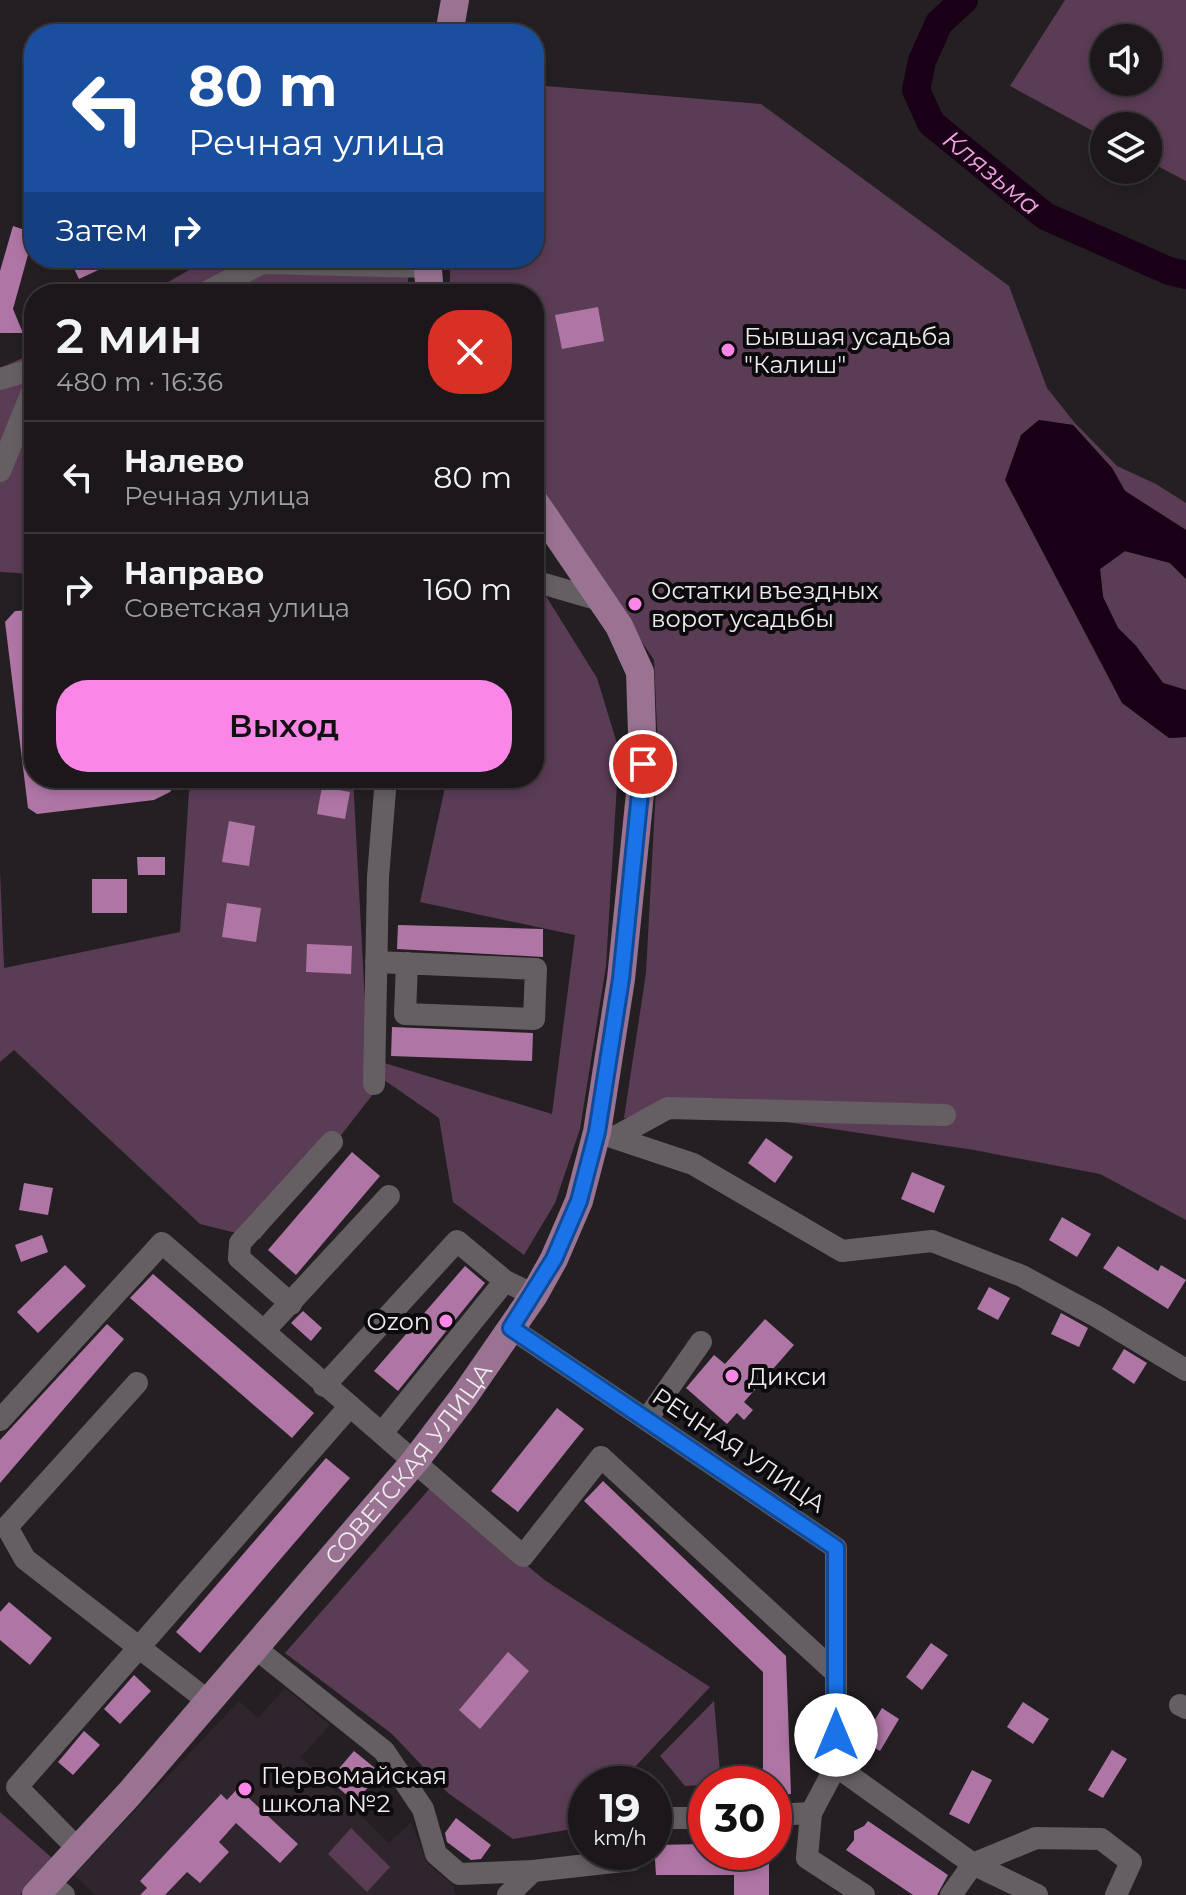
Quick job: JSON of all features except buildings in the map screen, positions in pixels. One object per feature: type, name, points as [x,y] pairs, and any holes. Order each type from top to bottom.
[{"type":"main road","points":[[451,24],[455,0]]},
{"type":"main road","name":"СОВЕТСКАЯ УЛИЦА","points":[[49,1891],[78,1849],[415,1461],[465,1395],[534,1295],[554,1259],[606,1134],[643,764],[640,672],[619,626],[544,515]]},
{"type":"street","points":[[222,284],[252,268]]},
{"type":"street","points":[[344,268],[427,273]]},
{"type":"street","points":[[0,379],[24,372]]},
{"type":"street","points":[[0,471],[24,412]]},
{"type":"street","points":[[544,584],[603,601]]},
{"type":"street","points":[[374,1084],[378,877],[385,788]]},
{"type":"street","points":[[376,962],[407,963],[536,969],[534,1019],[405,1014],[407,963]]},
{"type":"street","points":[[606,1134],[668,1108],[945,1115]]},
{"type":"street","points":[[606,1134],[693,1164],[842,1251],[932,1241],[1022,1276],[1186,1370]]},
{"type":"street","points":[[291,1304],[239,1258],[240,1243],[332,1142]]},
{"type":"street","points":[[264,1331],[389,1196]]},
{"type":"street","points":[[324,1386],[457,1241],[505,1281],[534,1295]]},
{"type":"street","points":[[0,1420],[162,1243],[523,1556],[601,1457],[836,1673]]},
{"type":"street","points":[[382,1433],[505,1281]]},
{"type":"street","name":"РЕЧНАЯ УЛИЦА","points":[[511,1328],[836,1548],[836,1766]]},
{"type":"street","points":[[647,1419],[701,1342]]},
{"type":"street","points":[[137,1383],[7,1527],[25,1559],[208,1701]]},
{"type":"street","points":[[78,1849],[17,1787],[350,1406]]},
{"type":"street","points":[[254,1647],[384,1751],[423,1809],[436,1854],[463,1884],[568,1866]]},
{"type":"street","points":[[864,1895],[807,1858],[811,1813],[836,1766],[973,1864],[1037,1895]]},
{"type":"street","points":[[792,1814],[811,1813]]},
{"type":"street","points":[[951,1895],[973,1864],[1036,1838],[1101,1839],[1131,1862],[1116,1895]]},
{"type":"street","points":[[508,1895],[533,1871]]},
{"type":"shaded area","points":[[1065,0],[1186,0],[1186,181],[1162,168],[1162,112],[1090,112],[1090,129],[1010,86]]},
{"type":"shaded area","points":[[544,86],[761,104],[1009,286],[1047,388],[1074,422],[1117,466],[1156,484],[1186,503],[1186,530],[1125,491],[1112,468],[1073,425],[1039,420],[1021,435],[1169,738],[1186,737],[1186,1220],[1100,1174],[974,1150],[698,1112],[624,1118],[646,973],[658,750],[654,660],[544,495],[544,284],[450,284],[450,268],[544,268]]},
{"type":"shaded area","points":[[192,268],[408,268],[408,284],[164,284]]},
{"type":"shaded area","points":[[24,357],[24,573],[0,572],[0,368]]},
{"type":"shaded area","points":[[1039,420],[1073,425],[1112,468],[1125,491],[1186,530],[1186,579],[1170,563],[1125,551],[1100,569],[1103,597],[1118,628],[1136,646],[1163,683],[1186,690],[1186,737],[1169,738],[1122,703],[1005,480],[1021,435]]},
{"type":"shaded area","points":[[1125,551],[1170,563],[1186,579],[1186,690],[1163,683],[1136,646],[1118,628],[1103,597],[1100,569]]},
{"type":"shaded area","points":[[544,593],[597,678],[619,750],[606,966],[580,1129],[555,1203],[524,1255],[453,1202],[439,1118],[384,1080],[260,1239],[200,1224],[14,1050],[0,1062],[0,871],[4,968],[180,932],[189,791],[192,788],[354,788],[368,1058],[552,1114],[575,935],[420,902],[445,788],[544,788]]},
{"type":"shaded area","points":[[431,1487],[546,1581],[710,1687],[636,1766],[568,1766],[568,1830],[513,1839],[448,1793],[392,1734],[285,1653]]},
{"type":"shaded area","name":"Первомайская школа №2","points":[[285,1688],[330,1725],[301,1757],[389,1843],[411,1822],[427,1863],[453,1885],[456,1895],[95,1895],[74,1875],[239,1701],[258,1718]]},
{"type":"shaded area","points":[[714,1701],[719,1766],[688,1766],[688,1786],[685,1786],[672,1766],[660,1756]]},
{"type":"shaded area","points":[[0,1812],[52,1858],[20,1895],[0,1895]]},
{"type":"shaded area","points":[[351,1828],[390,1867],[367,1892],[328,1854]]},
{"type":"waterway","name":"Клязьма","points":[[964,0],[939,23],[922,61],[916,90],[931,123],[1045,216],[1169,271],[1186,275]]},
{"type":"place","name":"Бывшая усадьба \"Калиш\"","points":[[728,350]]},
{"type":"place","name":"Остатки въездных ворот усадьбы","points":[[635,604]]},
{"type":"place","name":"Ozon","points":[[446,1321]]},
{"type":"place","name":"Дикси","points":[[732,1376]]},
{"type":"place","name":"Первомайская школа №2","points":[[245,1789]]},
{"type":"route","points":[[643,764],[621,979],[597,1132],[579,1201],[554,1259],[511,1328],[836,1548],[836,1735]]}]
